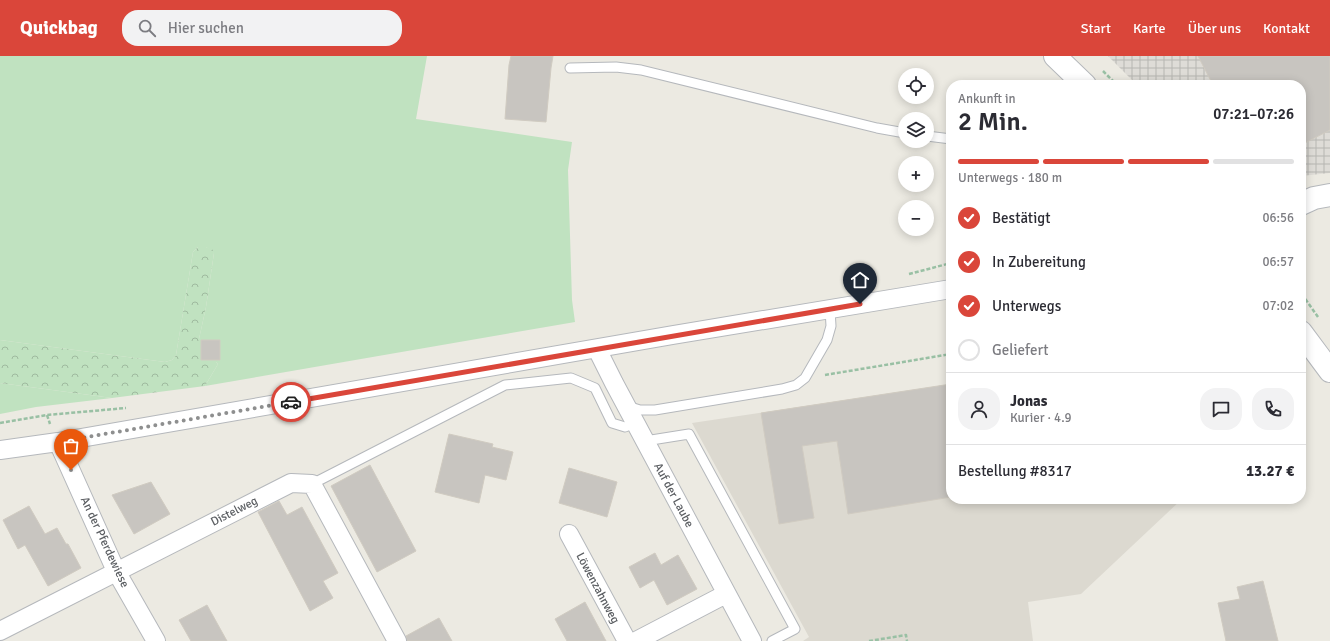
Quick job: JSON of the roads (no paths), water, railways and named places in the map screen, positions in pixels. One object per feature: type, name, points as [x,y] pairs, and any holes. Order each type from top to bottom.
[{"type":"street","points":[[1055,56],[1080,80]]},
{"type":"street","points":[[1306,202],[1314,198],[1330,195]]},
{"type":"street","points":[[0,450],[58,442],[946,290]]},
{"type":"street","points":[[1306,339],[1330,371]]},
{"type":"street","name":"Auf der Laube","points":[[597,349],[752,641]]},
{"type":"street","name":"An der Pferdewiese","points":[[58,442],[116,571],[156,641]]},
{"type":"street","name":"Distelweg","points":[[0,630],[291,483],[312,484]]},
{"type":"street","points":[[312,484],[397,641]]},
{"type":"street","name":"Löwenzahnweg","points":[[569,534],[627,641]]},
{"type":"street","points":[[636,641],[726,594]]},
{"type":"lane","points":[[570,68],[616,67],[641,70],[877,128],[898,132]]},
{"type":"lane","points":[[934,137],[946,138]]},
{"type":"lane","points":[[627,406],[640,410],[655,410],[782,389],[796,385],[805,378],[827,340],[831,326],[830,309]]},
{"type":"lane","points":[[312,484],[505,385],[571,378],[595,388],[612,423],[625,427],[635,423]]},
{"type":"lane","points":[[645,441],[689,434],[795,629],[772,641]]}]
